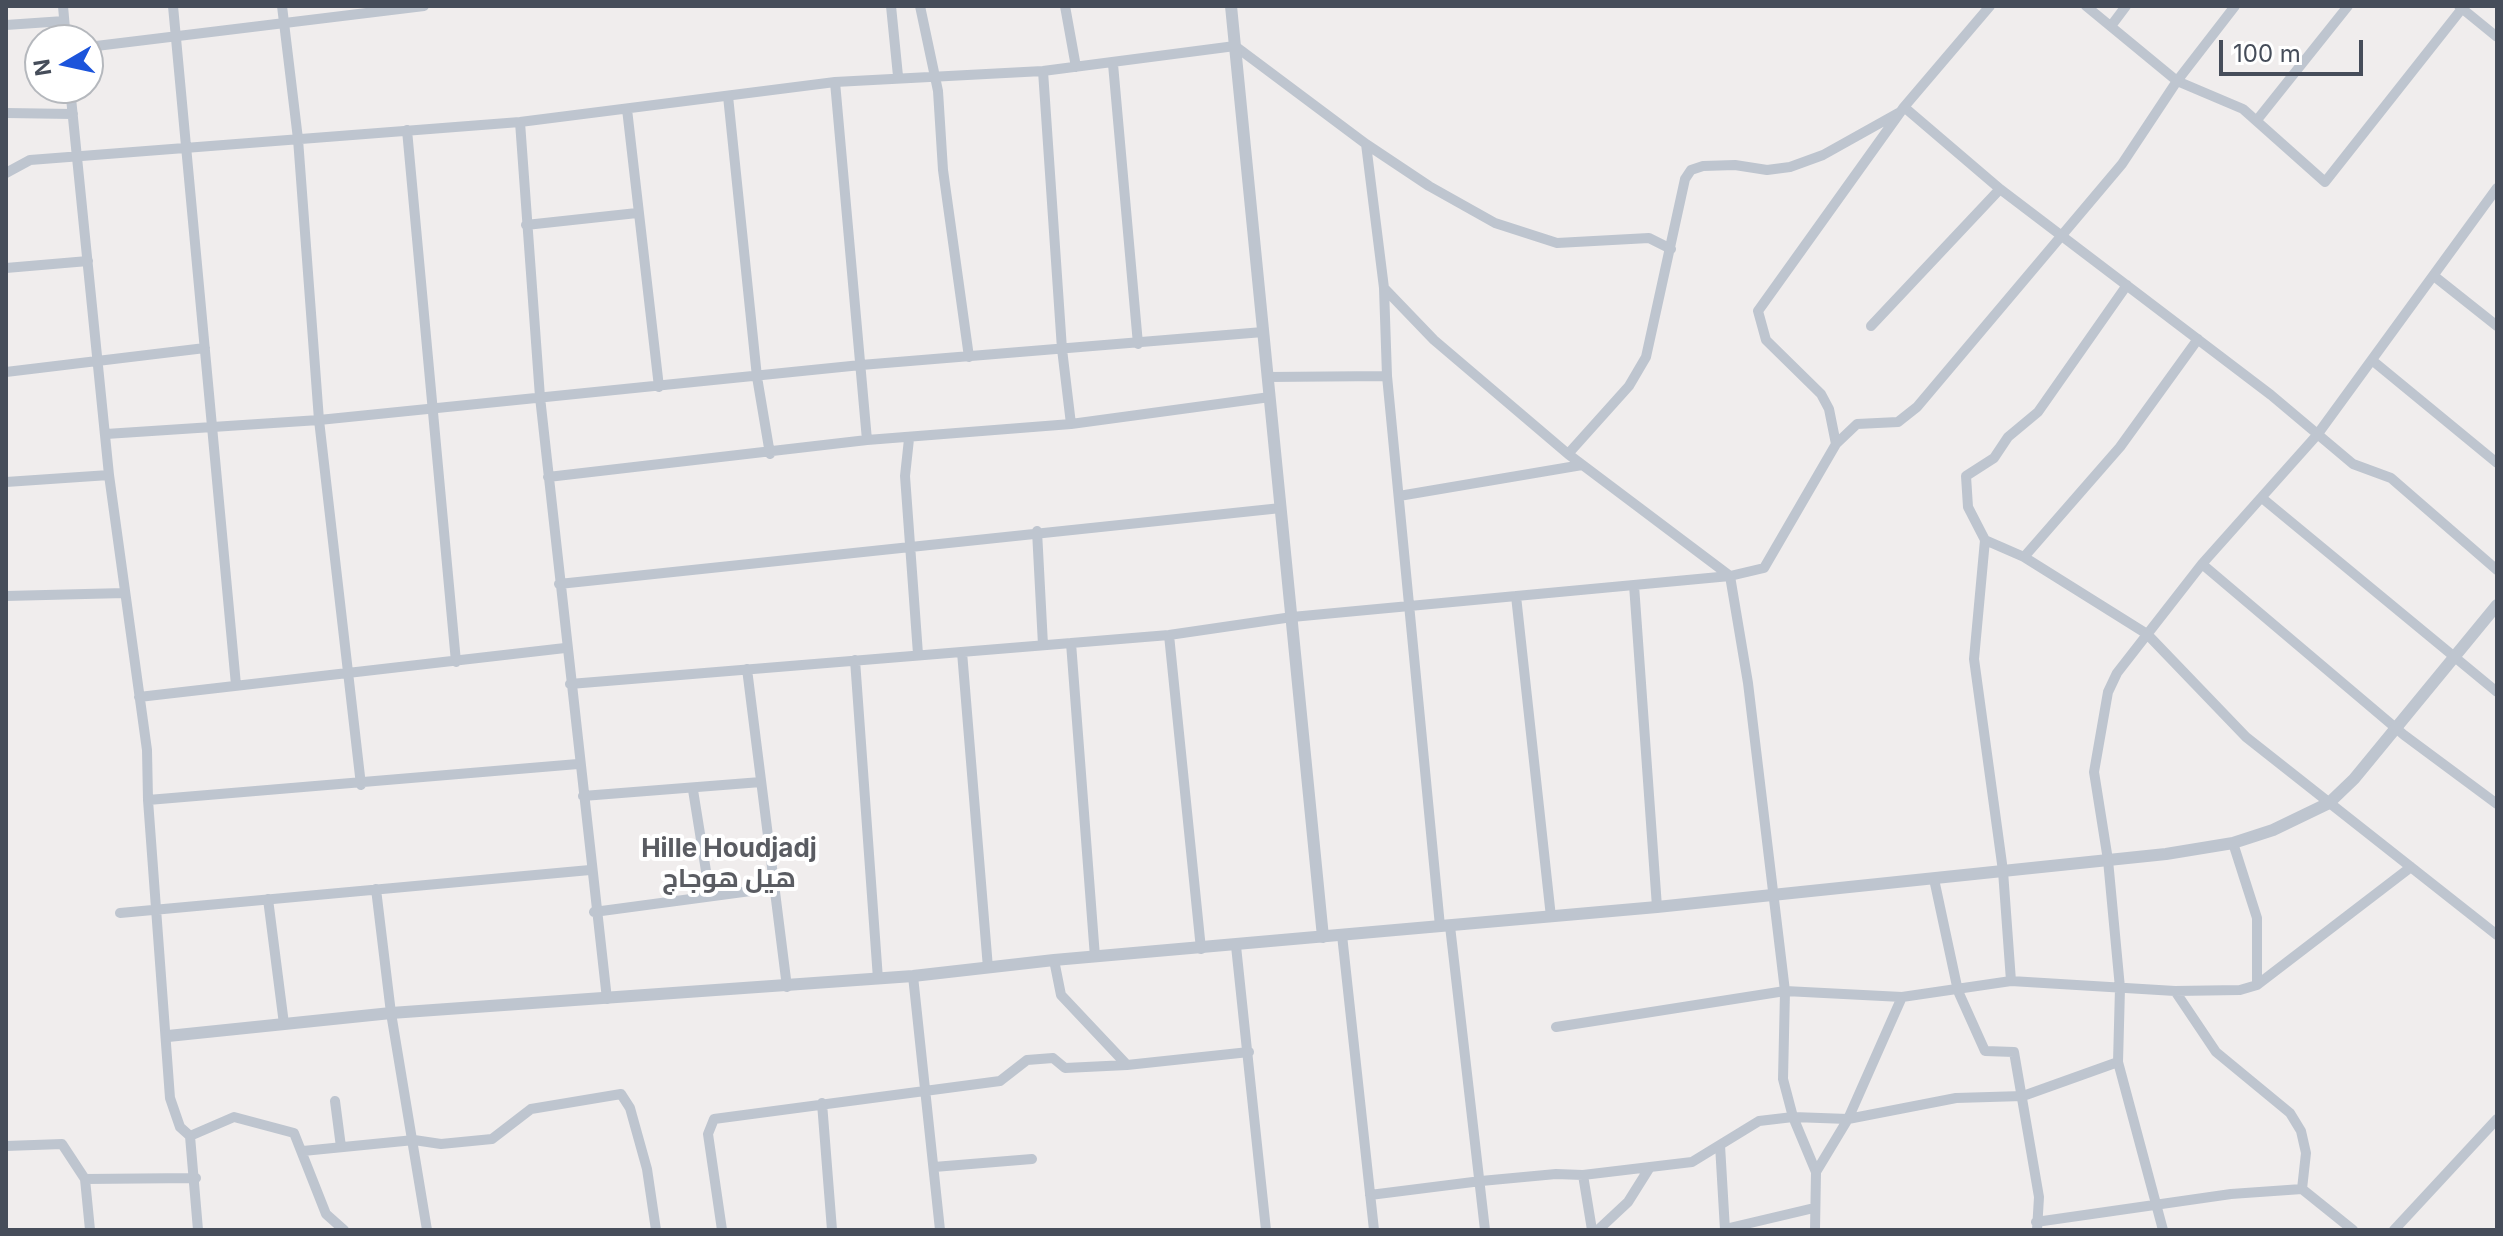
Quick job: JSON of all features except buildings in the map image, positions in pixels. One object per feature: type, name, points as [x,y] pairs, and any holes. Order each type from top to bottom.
[{"type":"street","points":[[63,6],[64,24]]},
{"type":"street","points":[[173,6],[189,149],[236,685]]},
{"type":"street","points":[[282,6],[298,139],[319,420],[345,674],[361,785]]},
{"type":"street","points":[[104,45],[284,25],[356,11],[424,6]]},
{"type":"street","points":[[891,6],[898,76]]},
{"type":"street","points":[[920,6],[935,76],[958,291],[969,357]]},
{"type":"street","points":[[1065,6],[1076,67]]},
{"type":"street","points":[[1231,6],[1323,937]]},
{"type":"street","points":[[1836,444],[1829,409],[1821,394],[1766,340],[1758,311],[1903,109],[1990,6]]},
{"type":"street","points":[[2086,6],[2177,81],[2243,109],[2319,180],[2325,182],[2461,7],[2497,37]]},
{"type":"street","points":[[2111,26],[2126,6]]},
{"type":"street","points":[[570,684],[1169,635],[1292,617],[1730,576],[1769,563],[1817,472],[1836,444],[1857,424],[1898,422],[1909,416],[2122,164],[2177,81],[2235,6]]},
{"type":"street","points":[[2257,120],[2348,6]]},
{"type":"street","points":[[6,25],[64,21]]},
{"type":"street","points":[[6,173],[30,160],[520,122],[835,82],[898,76],[980,77],[1113,64],[1235,46],[1366,144],[1429,186],[1495,223],[1557,243],[1649,238],[1671,249]]},
{"type":"street","points":[[1113,64],[1138,344]]},
{"type":"street","points":[[1043,71],[1062,349],[1071,424]]},
{"type":"street","points":[[835,82],[867,440]]},
{"type":"street","points":[[728,96],[757,377],[770,454]]},
{"type":"street","points":[[72,104],[109,475],[147,750],[170,1098],[180,1127],[190,1136],[196,1178],[198,1230]]},
{"type":"street","points":[[627,109],[659,387]]},
{"type":"street","points":[[1903,109],[2000,189],[2198,339],[2360,468],[2391,478],[2497,570]]},
{"type":"street","points":[[1568,454],[1629,386],[1646,357],[1685,179],[1691,170],[1735,165],[1767,170],[1790,167],[1823,155],[1903,109]]},
{"type":"street","points":[[6,113],[73,114]]},
{"type":"street","points":[[520,122],[540,397],[594,912],[607,999]]},
{"type":"street","points":[[407,130],[456,662]]},
{"type":"street","points":[[1366,144],[1384,288],[1387,376],[1445,926],[1481,1181],[1485,1230]]},
{"type":"street","points":[[2163,1230],[2158,1204],[2130,1117],[2118,1062],[2120,988],[2108,860],[2094,772],[2108,692],[2117,673],[2202,564],[2317,435],[2497,188]]},
{"type":"street","points":[[1871,326],[2000,189]]},
{"type":"street","points":[[526,225],[637,213]]},
{"type":"street","points":[[6,268],[88,261]]},
{"type":"street","points":[[2434,276],[2497,326]]},
{"type":"street","points":[[2011,981],[2003,871],[1974,659],[1985,540],[1968,507],[1966,476],[1994,458],[2008,437],[2038,412],[2127,285]]},
{"type":"street","points":[[1384,288],[1434,340],[1568,454],[1730,576],[1748,683],[1771,896],[1785,991],[1783,1079],[1793,1117],[1816,1172],[1815,1230]]},
{"type":"street","points":[[106,434],[319,420],[861,365],[1263,332]]},
{"type":"street","points":[[2024,557],[2120,447],[2198,339]]},
{"type":"street","points":[[6,372],[205,348]]},
{"type":"street","points":[[2373,361],[2497,463]]},
{"type":"street","points":[[1268,377],[1387,376]]},
{"type":"street","points":[[548,477],[770,454],[867,440],[1071,424],[1270,397]]},
{"type":"street","points":[[909,439],[905,476],[918,654]]},
{"type":"street","points":[[1399,496],[1582,465]]},
{"type":"street","points":[[6,482],[109,475]]},
{"type":"street","points":[[2262,498],[2497,692]]},
{"type":"street","points":[[559,584],[1037,531],[1281,508]]},
{"type":"street","points":[[1037,531],[1043,645]]},
{"type":"street","points":[[1985,540],[2024,557],[2147,634],[2246,737],[2497,935]]},
{"type":"street","points":[[2202,564],[2397,727],[2497,804]]},
{"type":"street","points":[[1634,585],[1657,907]]},
{"type":"street","points":[[6,596],[125,593]]},
{"type":"street","points":[[1516,596],[1551,917]]},
{"type":"street","points":[[168,1036],[391,1013],[787,987],[1054,960],[1551,917],[1934,879],[2233,843],[2273,830],[2329,803],[2354,779],[2497,605]]},
{"type":"street","points":[[1169,635],[1201,949]]},
{"type":"street","points":[[1071,643],[1095,957]]},
{"type":"street","points":[[139,697],[565,648]]},
{"type":"street","points":[[962,652],[988,968]]},
{"type":"street","points":[[855,660],[878,979]]},
{"type":"street","points":[[747,669],[787,987]]},
{"type":"street","points":[[148,800],[361,785],[578,764]]},
{"type":"street","points":[[583,796],[693,790],[761,782]]},
{"type":"street","points":[[693,790],[710,896]]},
{"type":"street","points":[[2233,843],[2257,918],[2257,985]]},
{"type":"street","points":[[1556,1027],[1785,991],[1902,997],[2011,981],[2175,991],[2240,990],[2257,985],[2411,867]]},
{"type":"street","points":[[120,913],[590,870]]},
{"type":"street","points":[[1934,879],[1958,991],[1985,1051],[2014,1052],[2039,1197],[2036,1226],[2158,1204],[2302,1189],[2353,1230]]},
{"type":"street","points":[[594,912],[773,888]]},
{"type":"street","points":[[376,889],[391,1013],[427,1230]]},
{"type":"street","points":[[268,899],[284,1024]]},
{"type":"street","points":[[1342,935],[1374,1230]]},
{"type":"street","points":[[1236,946],[1266,1230]]},
{"type":"street","points":[[1054,960],[1061,995],[1127,1065]]},
{"type":"street","points":[[913,976],[940,1230]]},
{"type":"street","points":[[2175,991],[2216,1052],[2290,1113],[2301,1131],[2306,1153],[2302,1189]]},
{"type":"street","points":[[1816,1172],[1848,1119],[1902,997]]},
{"type":"street","points":[[722,1230],[708,1134],[714,1119],[1000,1081],[1027,1060],[1053,1058],[1065,1068],[1249,1052]]},
{"type":"street","points":[[1370,1195],[1481,1181],[1556,1174],[1583,1175],[1692,1162],[1749,1125],[1793,1117],[1848,1119],[1956,1098],[2023,1096],[2118,1062]]},
{"type":"street","points":[[303,1151],[414,1140],[441,1144],[492,1139],[531,1109],[621,1094],[630,1108],[647,1169],[656,1230]]},
{"type":"street","points":[[335,1101],[341,1147]]},
{"type":"street","points":[[822,1103],[832,1230]]},
{"type":"street","points":[[190,1136],[234,1117],[294,1133],[326,1214],[344,1230]]},
{"type":"street","points":[[2394,1230],[2497,1119]]},
{"type":"street","points":[[6,1146],[62,1144],[85,1179],[90,1230]]},
{"type":"street","points":[[1720,1145],[1725,1229],[1814,1208]]},
{"type":"street","points":[[934,1167],[1032,1159]]},
{"type":"street","points":[[1583,1175],[1595,1230],[1628,1202],[1650,1167]]},
{"type":"street","points":[[85,1179],[196,1178]]},
{"type":"district","name":"Hille Houdjadj هيل هوجاج","points":[[729,864]]}]
